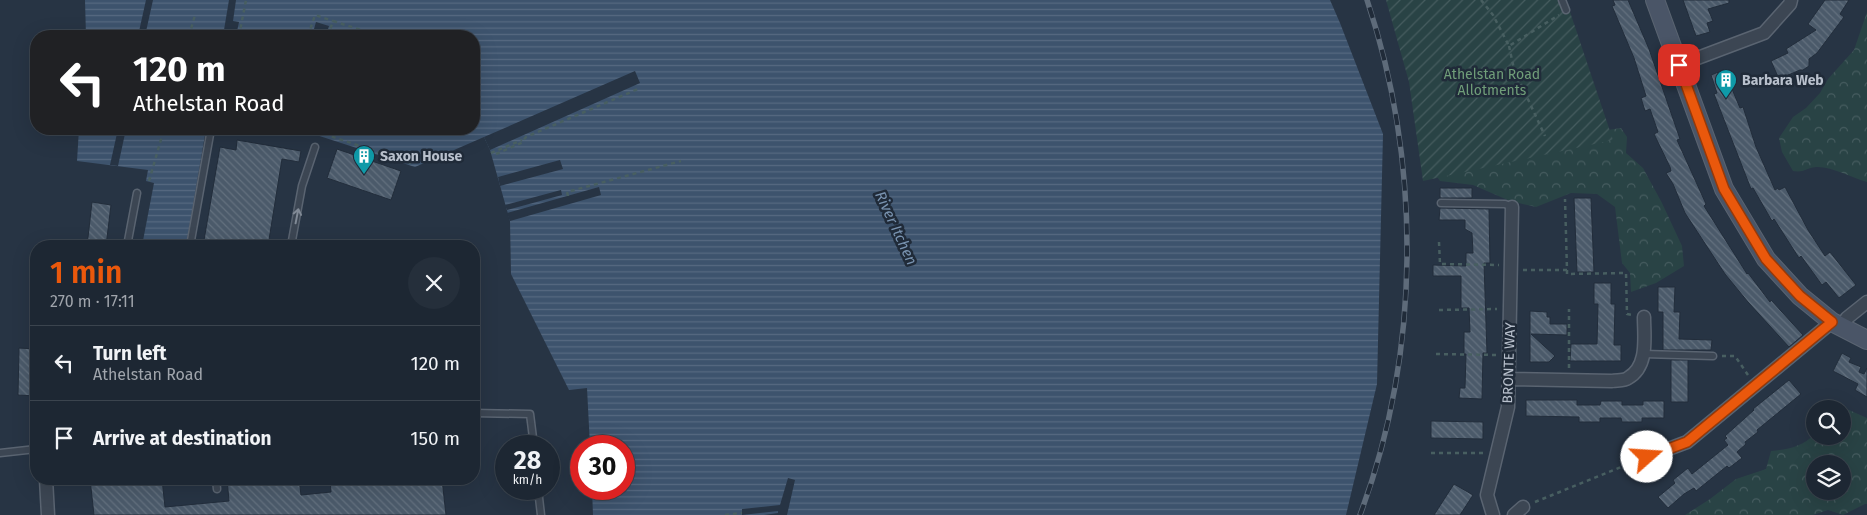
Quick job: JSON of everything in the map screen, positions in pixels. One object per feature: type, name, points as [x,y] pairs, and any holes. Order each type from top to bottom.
[{"type":"street","points":[[1655,0],[1724,189],[1766,259],[1800,296],[1837,325],[1867,340]]},
{"type":"street","points":[[1679,65],[1764,33],[1790,4],[1791,0]]},
{"type":"street","name":"BRONTE WAY","points":[[1493,515],[1487,495],[1508,407],[1510,379],[1512,207]]},
{"type":"street","points":[[1647,457],[1687,442],[1755,386],[1867,302]]},
{"type":"street","points":[[1510,379],[1612,381],[1626,379],[1637,370],[1644,354],[1644,317]]},
{"type":"street","points":[[46,485],[48,515]]},
{"type":"lane","points":[[1562,0],[1566,10]]},
{"type":"lane","points":[[191,240],[210,135]]},
{"type":"lane","points":[[293,240],[302,186],[315,147]]},
{"type":"lane","points":[[128,240],[137,192]]},
{"type":"lane","points":[[1441,203],[1505,204],[1512,207]]},
{"type":"lane","points":[[1644,354],[1712,356]]},
{"type":"lane","points":[[480,413],[530,414],[533,435]]},
{"type":"lane","points":[[0,453],[30,450]]},
{"type":"lane","points":[[217,485],[217,489]]},
{"type":"lane","points":[[539,500],[541,515]]},
{"type":"path","points":[[240,30],[246,0]]},
{"type":"path","points":[[1481,0],[1492,15],[1509,46],[1514,69],[1545,136]]},
{"type":"path","points":[[1509,46],[1566,10]]},
{"type":"path","points":[[191,30],[195,15]]},
{"type":"path","points":[[310,30],[315,15],[361,30]]},
{"type":"path","points":[[330,30],[333,21]]},
{"type":"path","points":[[491,153],[638,89]]},
{"type":"path","points":[[149,181],[162,135]]},
{"type":"path","points":[[327,135],[411,163]]},
{"type":"path","points":[[496,154],[521,144],[524,139]]},
{"type":"path","points":[[568,196],[566,192],[681,161]]},
{"type":"path","points":[[1565,199],[1567,274],[1626,272],[1627,314],[1644,317]]},
{"type":"path","points":[[1439,242],[1440,264],[1567,270]]},
{"type":"path","points":[[1439,310],[1511,309]]},
{"type":"path","points":[[1569,309],[1569,380]]},
{"type":"path","points":[[1436,354],[1510,355]]},
{"type":"path","points":[[1712,356],[1735,356],[1755,386]]},
{"type":"path","points":[[1431,453],[1485,453]]},
{"type":"path","points":[[1518,511],[1647,457]]},
{"type":"path","points":[[725,515],[742,513]]},
{"type":"green space","name":"Athelstan Road Allotments","points":[[1386,0],[1566,0],[1613,140],[1423,181],[1409,82]]},
{"type":"green space","points":[[1867,12],[1867,182],[1822,167],[1793,171],[1782,152],[1779,138],[1793,117],[1806,108],[1820,93],[1828,79],[1854,50]]},
{"type":"green space","points":[[1621,128],[1627,137],[1626,153],[1643,168],[1682,246],[1684,266],[1656,283],[1631,292],[1630,273],[1622,263],[1615,207],[1597,194],[1571,193],[1536,207],[1510,201],[1473,185],[1440,181],[1432,170],[1561,137]]},
{"type":"green space","points":[[1851,411],[1867,418],[1867,504],[1843,515],[1828,510],[1813,515],[1685,515],[1736,479],[1766,469],[1771,451],[1795,447],[1805,442],[1806,445],[1851,445]]},
{"type":"water","name":"River Itchen","points":[[85,0],[1330,0],[1383,134],[1377,384],[1346,515],[593,515],[592,500],[635,500],[635,435],[589,435],[587,388],[569,390],[511,274],[510,221],[490,150],[484,137],[415,167],[316,135],[480,135],[480,30],[86,30]]},
{"type":"water","points":[[79,135],[205,135],[187,240],[143,240],[154,183],[146,181],[148,170],[77,161]]},
{"type":"pier","points":[[146,0],[153,0],[146,30],[139,30]]},
{"type":"pier","points":[[229,0],[236,0],[233,21],[239,22],[237,30],[224,30]]},
{"type":"pier","points":[[316,22],[329,26],[328,30],[314,30]]},
{"type":"pier","points":[[635,71],[640,83],[490,150],[484,137]]},
{"type":"pier","points":[[117,135],[125,135],[118,166],[110,165]]},
{"type":"pier","points":[[560,160],[563,169],[500,186],[498,177]]},
{"type":"pier","points":[[599,187],[601,195],[510,221],[507,213]]},
{"type":"pier","points":[[561,190],[562,195],[507,210],[505,205]]},
{"type":"pier","points":[[788,478],[795,480],[787,515],[764,515],[778,513],[778,511],[742,515],[742,509],[780,505]]},
{"type":"building","points":[[1613,0],[1628,0],[1649,49],[1680,139],[1677,140],[1706,204],[1704,206],[1747,274],[1770,302],[1771,300],[1803,335],[1789,347],[1725,274],[1685,213],[1673,184],[1666,173],[1671,171],[1670,167],[1654,134],[1658,132],[1650,109],[1645,111],[1641,98],[1646,96],[1634,58],[1612,6],[1615,5]]},
{"type":"building","points":[[1683,0],[1729,0],[1729,3],[1708,9],[1713,21],[1707,23],[1710,32],[1696,36]]},
{"type":"building","points":[[1825,0],[1849,0],[1840,14],[1844,17],[1817,53],[1809,59],[1809,66],[1779,79],[1771,61],[1788,53],[1786,49],[1816,30],[1808,24]]},
{"type":"building","points":[[1724,70],[1740,108],[1743,107],[1756,147],[1775,190],[1785,187],[1808,230],[1825,256],[1830,252],[1856,285],[1839,298],[1826,282],[1822,285],[1801,256],[1799,258],[1774,219],[1772,221],[1753,188],[1751,189],[1714,94],[1717,93],[1711,75]]},
{"type":"building","points":[[237,140],[301,151],[299,162],[282,159],[269,240],[204,240],[220,147],[236,150]]},
{"type":"building","name":"Saxon House","points":[[337,149],[401,171],[391,200],[327,178]]},
{"type":"building","points":[[1440,188],[1472,188],[1472,198],[1440,198]]},
{"type":"building","points":[[1574,198],[1591,198],[1594,272],[1577,272]]},
{"type":"building","points":[[92,202],[111,205],[107,240],[88,240]]},
{"type":"building","points":[[1440,208],[1489,209],[1490,263],[1484,263],[1487,353],[1483,353],[1482,399],[1459,398],[1460,388],[1465,388],[1466,354],[1464,354],[1464,332],[1470,332],[1469,308],[1461,308],[1461,276],[1433,276],[1433,265],[1466,266],[1466,253],[1473,253],[1472,233],[1465,229],[1465,220],[1439,220]]},
{"type":"building","points":[[1594,283],[1611,283],[1611,304],[1615,304],[1614,345],[1621,345],[1621,361],[1570,361],[1571,344],[1597,344],[1598,304],[1594,304]]},
{"type":"building","points":[[1658,287],[1675,287],[1674,312],[1680,312],[1679,339],[1712,340],[1711,350],[1663,350],[1663,312],[1658,312]]},
{"type":"building","points":[[1530,311],[1547,312],[1547,317],[1550,317],[1550,324],[1567,324],[1567,335],[1531,334],[1555,356],[1549,362],[1530,362]]},
{"type":"building","points":[[19,348],[30,349],[30,396],[18,395]]},
{"type":"building","points":[[1842,353],[1851,358],[1849,362],[1861,367],[1859,372],[1864,374],[1867,368],[1867,397],[1855,390],[1858,384],[1833,371]]},
{"type":"building","points":[[1671,360],[1688,360],[1688,402],[1671,402]]},
{"type":"building","points":[[1789,380],[1801,394],[1745,442],[1746,444],[1737,452],[1742,458],[1729,468],[1727,466],[1696,491],[1694,488],[1684,494],[1668,508],[1658,497],[1675,483],[1673,480],[1688,468],[1692,474],[1728,445],[1724,440],[1727,438],[1725,436],[1753,409]]},
{"type":"building","points":[[1526,400],[1577,400],[1577,405],[1600,405],[1601,401],[1622,401],[1622,405],[1643,405],[1643,401],[1664,401],[1664,418],[1642,418],[1642,422],[1622,422],[1621,418],[1600,418],[1600,422],[1579,422],[1579,417],[1526,416]]},
{"type":"building","points":[[1431,421],[1483,422],[1483,439],[1431,438]]},
{"type":"building","points":[[1454,484],[1473,495],[1460,515],[1434,515]]},
{"type":"building","points":[[91,485],[163,485],[165,507],[229,501],[228,485],[300,485],[301,495],[331,492],[330,485],[443,485],[446,515],[94,515]]},
{"type":"railway","points":[[1360,515],[1380,453],[1395,389],[1404,324],[1407,258],[1405,192],[1398,127],[1385,63],[1367,0]]},
{"type":"place","name":"Barbara Web","points":[[1726,99]]},
{"type":"place","name":"Saxon House","points":[[364,175]]},
{"type":"route","points":[[1647,457],[1687,442],[1832,322],[1800,296],[1766,259],[1724,189],[1679,65]]}]
